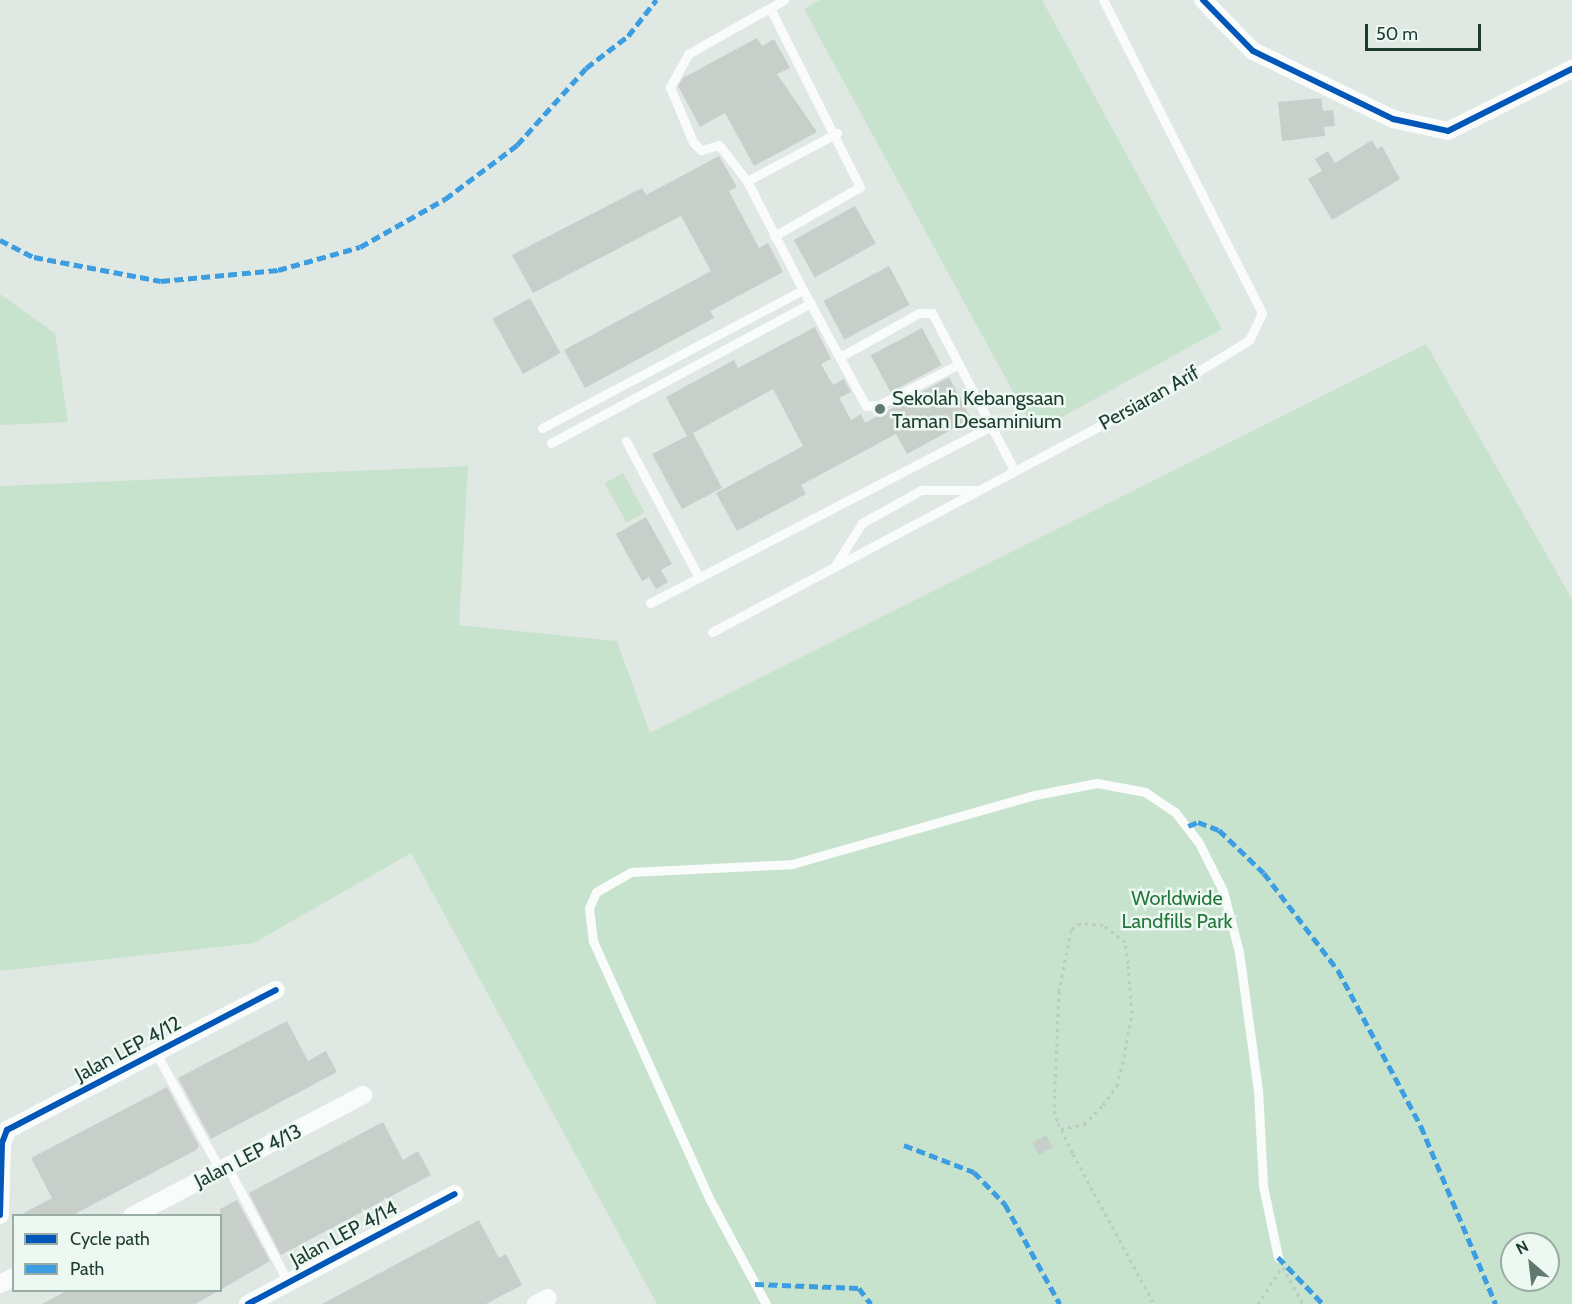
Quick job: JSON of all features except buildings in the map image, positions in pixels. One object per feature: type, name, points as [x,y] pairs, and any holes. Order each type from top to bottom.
[{"type":"street","points":[[1203,0],[1252,51],[1393,119],[1448,131],[1572,69]]},
{"type":"street","name":"Jalan LEP 4/12","points":[[0,1215],[2,1143],[7,1130],[276,990]]},
{"type":"street","name":"Jalan LEP 4/13","points":[[134,1214],[363,1095]]},
{"type":"street","name":"Jalan LEP 4/14","points":[[248,1304],[268,1299],[288,1282],[455,1194]]},
{"type":"lane","points":[[784,0],[688,54],[670,87],[693,142],[700,150],[719,145],[747,181],[774,236],[866,406],[879,405],[959,364]]},
{"type":"lane","name":"Persiaran Arif","points":[[712,632],[1172,388],[1249,340],[1262,313],[1103,0]]},
{"type":"lane","points":[[770,8],[837,133],[860,187],[774,236]]},
{"type":"lane","points":[[747,181],[837,133]]},
{"type":"lane","points":[[542,428],[803,290]]},
{"type":"lane","points":[[551,442],[811,303]]},
{"type":"lane","points":[[840,357],[920,313],[932,313],[1014,470]]},
{"type":"lane","points":[[650,603],[698,576],[991,426]]},
{"type":"lane","points":[[626,441],[698,576]]},
{"type":"lane","points":[[836,566],[862,523],[921,490],[976,490]]},
{"type":"lane","points":[[766,1304],[709,1198],[593,941],[589,908],[596,892],[631,872],[792,864],[1030,796],[1097,783],[1145,792],[1175,812],[1198,841],[1223,891],[1239,952],[1258,1090],[1263,1186],[1281,1262]]},
{"type":"lane","points":[[156,1053],[288,1282]]},
{"type":"path","points":[[1061,1129],[1084,1125],[1103,1105],[1117,1086],[1124,1057],[1132,1013],[1125,942],[1103,925],[1080,923],[1071,930],[1059,991],[1053,1093],[1061,1129],[1154,1304]]},
{"type":"path","points":[[1258,1304],[1281,1262]]},
{"type":"path","points":[[1281,1262],[1303,1304]]},
{"type":"green space","points":[[820,0],[1042,0],[1222,329],[1035,432],[804,9]]},
{"type":"green space","points":[[0,294],[55,333],[68,422],[0,425]]},
{"type":"green space","name":"Worldwide Landfills Park","points":[[1426,344],[1572,599],[1572,1304],[657,1304],[411,853],[254,943],[0,971],[0,486],[468,466],[459,625],[617,641],[650,733]]},
{"type":"green space","points":[[623,473],[645,512],[626,523],[605,483]]},
{"type":"marked path","points":[[0,240],[34,257],[161,281],[278,270],[360,247],[445,199],[517,145],[586,68],[628,36],[656,0]]},
{"type":"marked path","points":[[1188,826],[1198,822],[1219,830],[1264,873],[1338,970],[1421,1126],[1496,1304]]},
{"type":"marked path","points":[[904,1145],[974,1172],[1005,1204],[1060,1304]]},
{"type":"marked path","points":[[1278,1257],[1323,1304]]},
{"type":"marked path","points":[[755,1284],[859,1288],[871,1304]]},
{"type":"cycle path","points":[[1203,0],[1253,51],[1393,119],[1448,131],[1572,69]]},
{"type":"cycle path","points":[[0,1215],[2,1143],[7,1130],[276,990]]},
{"type":"cycle path","points":[[248,1304],[455,1194]]},
{"type":"place","name":"Sekolah Kebangsaan Taman Desaminium","points":[[880,409]]}]
